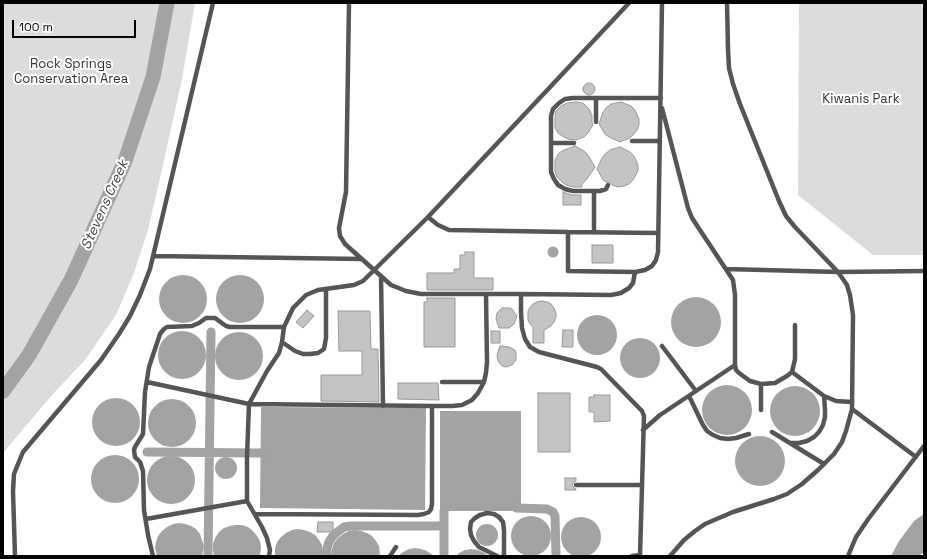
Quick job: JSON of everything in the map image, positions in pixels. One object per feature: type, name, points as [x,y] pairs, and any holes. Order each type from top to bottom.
[{"type":"lane","points":[[15,556],[14,474],[23,452],[101,360],[130,316],[150,269],[214,3]]},
{"type":"lane","points":[[349,3],[346,192],[339,228],[340,236],[345,244],[391,285],[406,291],[421,294],[611,294],[621,292],[629,288],[634,283],[635,272]]},
{"type":"lane","points":[[270,556],[268,538],[247,501],[249,404],[267,371],[279,353],[284,327],[293,308],[306,295],[318,290],[354,285],[363,281],[428,217],[629,3]]},
{"type":"lane","points":[[568,232],[568,271],[635,272],[645,270],[652,266],[656,260],[658,252],[662,3]]},
{"type":"lane","points":[[670,556],[684,540],[705,524],[734,512],[787,494],[802,484],[834,454],[842,442],[850,422],[852,409],[853,314],[852,303],[847,285],[838,272],[786,216],[776,194],[733,84],[729,68],[727,3]]},
{"type":"lane","points":[[608,185],[606,189],[603,190],[573,191],[558,185],[551,172],[551,116],[553,109],[558,103],[565,99],[572,98],[660,100]]},
{"type":"lane","points":[[596,98],[596,122]]},
{"type":"lane","points":[[660,100],[688,208],[692,218],[733,280],[735,291],[736,370],[744,378],[755,383],[775,383],[782,380],[792,372],[795,359],[795,325]]},
{"type":"lane","points":[[632,141],[660,142]]},
{"type":"lane","points":[[551,143],[574,143]]},
{"type":"lane","points":[[594,191],[594,232]]},
{"type":"lane","points":[[428,217],[438,225],[449,230],[658,233]]},
{"type":"lane","points":[[153,256],[362,259]]},
{"type":"lane","points":[[726,269],[838,272],[924,271]]},
{"type":"lane","points":[[381,276],[383,406]]},
{"type":"lane","points":[[282,342],[303,354],[318,353],[324,349],[326,338],[326,289]]},
{"type":"lane","points":[[147,382],[249,404],[383,406],[462,405],[472,400],[478,394],[484,382],[486,373],[486,294]]},
{"type":"lane","points":[[521,294],[522,328],[525,339],[530,347],[539,352],[601,369],[642,411],[644,416],[644,430],[640,556],[632,556]]},
{"type":"lane","points":[[153,556],[146,519],[143,471],[140,462],[135,457],[134,450],[142,434],[149,367],[158,338],[162,331],[167,327],[192,326],[206,318],[215,318],[226,326],[230,327],[284,327]]},
{"type":"lane","points":[[662,346],[696,391]]},
{"type":"lane","points":[[644,430],[660,415],[735,365]]},
{"type":"lane","points":[[792,372],[824,396],[836,401],[852,402]]},
{"type":"lane","points":[[442,382],[484,382]]},
{"type":"lane","points":[[761,384],[761,410]]},
{"type":"lane","points":[[689,396],[703,425],[707,431],[713,435],[728,439],[749,434]]},
{"type":"lane","points":[[791,443],[807,441],[819,432],[823,425],[825,410],[824,396]]},
{"type":"lane","points":[[255,514],[418,515],[429,512],[432,504],[432,406]]},
{"type":"lane","points":[[852,409],[916,457]]},
{"type":"lane","points":[[772,432],[824,464]]},
{"type":"lane","points":[[848,556],[856,537],[869,518],[924,446]]},
{"type":"lane","points":[[576,485],[642,485]]},
{"type":"lane","points":[[146,519],[247,501]]},
{"type":"lane","points":[[497,556],[479,546],[471,535],[471,522],[480,514],[494,514],[503,522],[504,556]]},
{"type":"lane","points":[[390,556],[396,547]]},
{"type":"green space","name":"Rock Springs Conservation Area","points":[[3,3],[195,3],[182,79],[163,165],[148,230],[134,273],[116,315],[85,360],[52,395],[3,453]]},
{"type":"green space","name":"Kiwanis Park","points":[[799,3],[924,3],[924,255],[873,255],[798,195]]},
{"type":"shaded area","points":[[553,246],[557,248],[559,252],[557,256],[553,258],[549,256],[547,252],[549,248]]},
{"type":"shaded area","points":[[178,275],[188,275],[200,282],[207,294],[207,304],[200,316],[188,323],[178,323],[170,319],[163,312],[159,304],[159,294],[163,286],[170,279]]},
{"type":"shaded area","points":[[235,275],[245,275],[257,282],[264,294],[264,304],[257,316],[245,323],[235,323],[227,319],[220,312],[216,304],[216,294],[220,286],[227,279]]},
{"type":"shaded area","points":[[691,297],[701,297],[714,304],[721,317],[721,327],[714,340],[701,347],[691,347],[682,343],[675,336],[671,327],[671,317],[675,308],[682,301]]},
{"type":"shaded area","points":[[593,315],[601,315],[608,318],[614,324],[617,335],[614,346],[608,352],[601,355],[593,355],[586,352],[580,346],[577,339],[577,331],[580,324],[586,318]]},
{"type":"shaded area","points":[[177,331],[187,331],[199,338],[206,350],[206,360],[199,372],[187,379],[177,379],[169,375],[162,368],[158,360],[158,350],[162,342],[169,335]]},
{"type":"shaded area","points":[[234,332],[244,332],[256,339],[263,351],[263,361],[256,373],[244,380],[234,380],[226,376],[219,369],[215,361],[215,351],[219,343],[226,336]]},
{"type":"shaded area","points":[[636,338],[644,338],[651,341],[657,347],[660,358],[657,369],[651,375],[644,378],[636,378],[629,375],[623,369],[620,362],[620,354],[623,347],[629,341]]},
{"type":"shaded area","points":[[722,385],[732,385],[745,392],[752,405],[752,415],[745,428],[732,435],[722,435],[713,431],[706,424],[702,415],[702,405],[706,396],[713,389]]},
{"type":"shaded area","points":[[790,386],[800,386],[813,393],[820,406],[820,416],[813,429],[800,436],[790,436],[781,432],[774,425],[770,416],[770,406],[774,397],[781,390]]},
{"type":"shaded area","points":[[111,398],[121,398],[133,405],[140,417],[140,427],[133,439],[121,446],[111,446],[103,442],[96,435],[92,427],[92,417],[96,409],[103,402]]},
{"type":"shaded area","points":[[167,399],[177,399],[189,406],[196,418],[196,428],[189,440],[177,447],[167,447],[159,443],[152,436],[148,428],[148,418],[152,410],[159,403]]},
{"type":"shaded area","points":[[261,407],[426,408],[425,510],[260,508]]},
{"type":"shaded area","points":[[440,411],[521,411],[521,506],[517,506],[516,511],[440,511]]},
{"type":"shaded area","points":[[755,436],[765,436],[778,443],[785,456],[785,466],[778,479],[765,486],[755,486],[746,482],[739,475],[735,466],[735,456],[739,447],[746,440]]},
{"type":"shaded area","points":[[110,455],[120,455],[132,462],[139,474],[139,484],[132,496],[120,503],[110,503],[102,499],[95,492],[91,484],[91,474],[95,466],[102,459]]},
{"type":"shaded area","points":[[166,456],[176,456],[188,463],[195,475],[195,485],[188,497],[176,504],[166,504],[158,500],[151,493],[147,485],[147,475],[151,467],[158,460]]},
{"type":"shaded area","points":[[226,457],[234,460],[237,468],[234,476],[226,479],[218,476],[215,468],[218,460]]},
{"type":"shaded area","points":[[924,514],[924,552],[919,556],[891,556],[899,541],[914,521]]},
{"type":"shaded area","points":[[531,516],[542,519],[548,525],[551,536],[548,547],[542,553],[531,556],[520,553],[514,547],[511,536],[514,525],[520,519]]},
{"type":"shaded area","points":[[581,517],[592,520],[598,526],[601,537],[598,548],[592,554],[581,557],[570,554],[564,548],[561,537],[564,526],[570,520]]},
{"type":"shaded area","points":[[179,523],[191,526],[200,534],[204,546],[202,556],[157,556],[155,548],[158,536],[167,527]]},
{"type":"shaded area","points":[[487,524],[495,527],[498,535],[495,543],[487,546],[479,543],[476,535],[479,527]]},
{"type":"shaded area","points":[[236,525],[248,527],[257,536],[261,547],[260,556],[214,556],[213,544],[219,532],[224,528]]},
{"type":"shaded area","points":[[298,529],[315,535],[322,545],[323,556],[275,556],[275,548],[281,537],[292,530]]},
{"type":"shaded area","points":[[355,530],[372,536],[379,546],[380,556],[331,556],[334,543],[338,538],[349,531]]},
{"type":"shaded area","points":[[415,548],[427,551],[434,556],[398,556],[409,549]]},
{"type":"shaded area","points":[[465,550],[478,550],[489,556],[456,556]]},
{"type":"building","points":[[587,83],[591,83],[595,89],[591,95],[587,95],[583,91],[583,87]]},
{"type":"building","points":[[621,102],[631,106],[635,110],[639,119],[639,125],[637,130],[630,138],[620,142],[605,134],[599,124],[606,108],[611,104]]},
{"type":"building","points":[[567,103],[583,103],[589,109],[592,115],[593,125],[584,137],[576,140],[568,139],[558,133],[555,128],[555,117],[556,111],[561,106]]},
{"type":"building","points":[[575,146],[588,155],[595,167],[582,184],[582,187],[566,185],[557,177],[555,171],[555,160],[559,153]]},
{"type":"building","points":[[620,147],[630,152],[634,156],[638,165],[638,171],[629,184],[618,187],[603,180],[597,169],[605,154],[610,150]]},
{"type":"building","points":[[563,192],[572,195],[581,195],[581,205],[563,205]]},
{"type":"building","points":[[592,245],[613,245],[613,263],[592,263]]},
{"type":"building","points":[[465,252],[474,252],[474,278],[493,278],[493,290],[427,290],[427,273],[454,273],[454,269],[460,269],[460,255],[465,255]]},
{"type":"building","points":[[427,298],[455,298],[455,347],[424,347],[424,302],[427,302]]},
{"type":"building","points":[[542,301],[551,304],[556,313],[556,317],[551,326],[544,330],[544,343],[533,343],[533,327],[528,320],[528,311],[533,304]]},
{"type":"building","points":[[502,308],[512,309],[517,316],[514,324],[509,328],[499,328],[496,319],[497,313]]},
{"type":"building","points":[[307,310],[314,316],[303,328],[296,322]]},
{"type":"building","points":[[338,311],[370,311],[371,349],[378,349],[379,402],[321,401],[321,375],[362,375],[362,351],[339,351]]},
{"type":"building","points":[[563,330],[573,330],[573,347],[562,347]]},
{"type":"building","points":[[491,331],[500,331],[500,343],[491,343]]},
{"type":"building","points":[[500,346],[509,347],[515,350],[516,360],[512,365],[506,367],[502,366],[498,361],[497,355]]},
{"type":"building","points":[[398,383],[438,383],[439,400],[398,399]]},
{"type":"building","points":[[538,393],[570,393],[570,452],[538,452]]},
{"type":"building","points":[[594,395],[610,395],[610,421],[594,422],[594,412],[589,412],[589,397],[594,397]]},
{"type":"building","points":[[565,478],[576,478],[576,481],[572,485],[576,490],[565,490]]},
{"type":"building","points":[[318,522],[333,522],[333,532],[317,532]]},
{"type":"waterway","name":"Stevens Creek","points":[[3,391],[29,355],[71,280],[125,161],[153,77],[167,3]]},
{"type":"waterway","points":[[208,556],[211,332]]},
{"type":"waterway","points":[[147,452],[261,453]]},
{"type":"waterway","points":[[516,508],[547,509],[553,512],[555,516],[556,556]]},
{"type":"waterway","points":[[444,511],[444,556]]},
{"type":"waterway","points":[[327,556],[329,542],[332,537],[344,527],[438,526],[444,523]]}]
